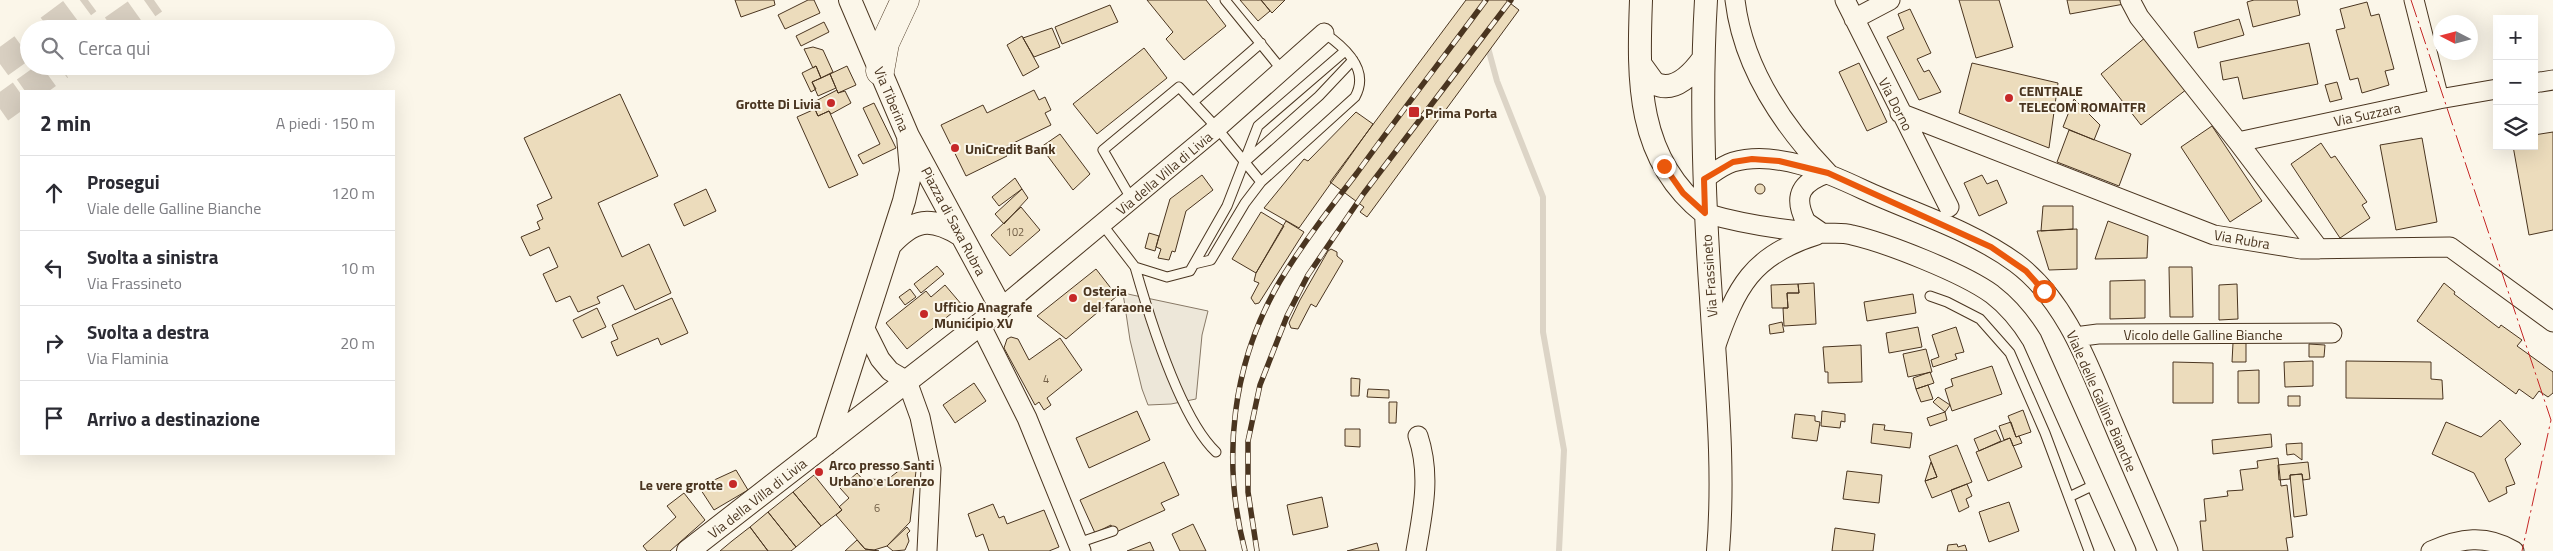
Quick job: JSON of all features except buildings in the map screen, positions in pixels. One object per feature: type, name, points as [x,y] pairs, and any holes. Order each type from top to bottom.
[{"type":"highway","points":[[880,71],[885,43],[905,0]]},
{"type":"street","name":"Via Tiberina","points":[[850,0],[908,136],[911,171],[887,252]]},
{"type":"street","points":[[1641,0],[1642,100],[1654,146],[1673,181],[1691,202],[1705,213],[1742,222],[1823,234],[1850,234],[1905,253],[1978,285],[2008,308],[2032,340],[2126,551]]},
{"type":"street","name":"Via Frassineto","points":[[1706,0],[1703,60],[1704,179],[1721,457],[1718,551]]},
{"type":"street","name":"Viale delle Galline Bianche","points":[[1735,0],[1743,38],[1759,80],[1795,138],[1828,173]]},
{"type":"street","name":"Via Dorno","points":[[1845,0],[1900,113],[1949,207]]},
{"type":"street","points":[[1854,19],[1890,0]]},
{"type":"street","points":[[2130,0],[2139,17],[2238,142],[2319,249]]},
{"type":"street","points":[[2414,0],[2438,99]]},
{"type":"street","name":"Via della Villa di Livia","points":[[1000,308],[1217,128],[1324,33]]},
{"type":"street","points":[[1641,65],[1654,83],[1670,86],[1687,78],[1703,60]]},
{"type":"street","points":[[2538,83],[2553,80]]},
{"type":"street","name":"Via Suzzara","points":[[2238,142],[2438,99],[2493,91]]},
{"type":"street","name":"Via Rubra","points":[[1900,113],[2214,235],[2301,249],[2450,247],[2553,322]]},
{"type":"street","name":"Piazza di Saxa Rubra","points":[[908,136],[1000,308]]},
{"type":"street","name":"Viale delle Galline Bianche","points":[[1704,179],[1733,162],[1752,159],[1779,161],[1828,173],[1964,233],[2004,255],[2026,271],[2044,291],[2075,337],[2168,551]]},
{"type":"street","points":[[1823,234],[1806,222],[1800,200],[1800,192],[1807,182],[1828,173]]},
{"type":"street","points":[[826,444],[887,252],[905,230],[921,223],[940,224],[961,234]]},
{"type":"street","points":[[1714,351],[1737,298],[1759,265],[1789,244],[1823,234]]},
{"type":"street","points":[[826,444],[1000,308]]},
{"type":"street","points":[[980,324],[1027,418],[1080,547]]},
{"type":"street","points":[[864,326],[880,359],[890,371],[907,381],[920,417],[932,469],[927,551]]},
{"type":"street","name":"Vicolo delle Galline Bianche","points":[[2075,337],[2098,334],[2332,333]]},
{"type":"street","points":[[1416,551],[1426,480],[1424,457],[1418,436]]},
{"type":"street","name":"Via della Villa di Livia","points":[[688,551],[826,444]]},
{"type":"street","points":[[2431,551],[2450,543],[2479,539],[2493,541],[2514,551]]},
{"type":"lane","points":[[1225,0],[1282,70]]},
{"type":"lane","points":[[1194,264],[1207,262],[1214,256],[1245,203],[1261,182],[1354,97],[1361,78],[1353,60],[1324,33]]},
{"type":"lane","points":[[1193,102],[1261,43]]},
{"type":"lane","points":[[1135,268],[1172,277],[1190,271],[1227,206],[1258,126],[1345,52]]},
{"type":"lane","points":[[1244,163],[1319,96],[1353,60]]},
{"type":"lane","points":[[1132,200],[1102,150],[1179,86],[1217,128],[1261,182]]},
{"type":"lane","points":[[1102,224],[1135,268],[1176,386],[1204,438],[1216,452]]},
{"type":"lane","points":[[1930,296],[1947,302],[1980,319],[2010,353],[2045,433],[2089,551]]},
{"type":"lane","points":[[2069,497],[2096,484]]},
{"type":"lane","points":[[1080,547],[1113,531]]},
{"type":"shaded area","points":[[1123,293],[1208,311],[1202,335],[1196,399],[1171,404],[1148,405],[1142,389],[1130,340]]},
{"type":"waterway","points":[[1487,44],[1497,81],[1543,197],[1543,332],[1564,450],[1559,551]]},
{"type":"tunnel","points":[[61,20],[88,0]]},
{"type":"tunnel","points":[[126,20],[154,0]]},
{"type":"tunnel","points":[[0,64],[20,50]]},
{"type":"tunnel","points":[[26,90],[47,75]]},
{"type":"tunnel","points":[[0,109],[20,95]]},
{"type":"railway","points":[[1245,551],[1234,482],[1233,447],[1236,412],[1242,378],[1251,345],[1264,312],[1280,281],[1307,239],[1486,0]]},
{"type":"railway","points":[[1257,551],[1248,492],[1248,441],[1260,385],[1287,316],[1308,275],[1364,193],[1511,0]]},
{"type":"power","points":[[2411,0],[2551,420],[2522,551]]},
{"type":"place","name":"CENTRALE TELECOM ROMAITFR","points":[[2009,98]]},
{"type":"place","name":"Grotte Di Livia","points":[[831,103]]},
{"type":"place","name":"Prima Porta","points":[[1414,112]]},
{"type":"place","name":"UniCredit Bank","points":[[955,148]]},
{"type":"place","name":"Osteria del faraone","points":[[1073,298]]},
{"type":"place","name":"Ufficio Anagrafe Municipio XV","points":[[924,314]]},
{"type":"place","name":"Arco presso Santi Urbano e Lorenzo","points":[[819,472]]},
{"type":"place","name":"Le vere grotte","points":[[733,484]]},
{"type":"route","points":[[1664,166],[1683,193],[1705,213],[1704,179],[1733,162],[1768,159],[1828,173],[1977,239],[2017,264],[2044,291]]}]
